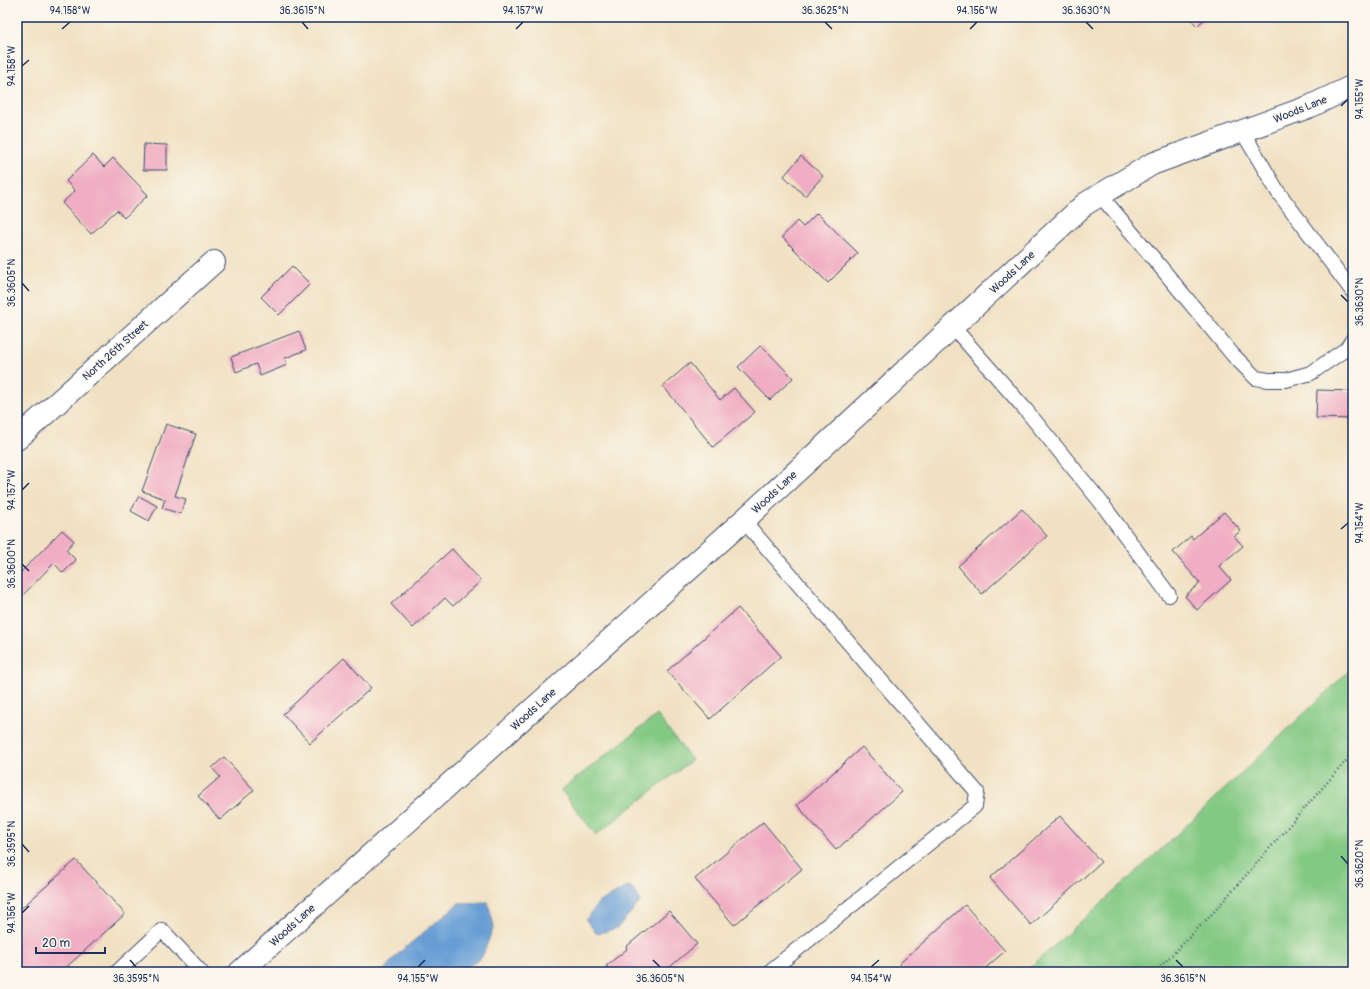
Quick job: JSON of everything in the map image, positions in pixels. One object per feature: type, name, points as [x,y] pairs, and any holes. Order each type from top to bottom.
[{"type":"street","name":"Woods Lane","points":[[240,972],[743,520],[1085,204],[1152,164],[1311,106],[1353,86]]},
{"type":"street","name":"North 26th Street","points":[[17,439],[214,262]]},
{"type":"lane","points":[[1242,131],[1278,192],[1353,292]]},
{"type":"lane","points":[[1100,195],[1233,355],[1256,378],[1286,380],[1311,373],[1346,349],[1353,339]]},
{"type":"lane","points":[[953,327],[1025,409],[1100,501],[1169,595]]},
{"type":"lane","points":[[743,520],[977,792],[975,806],[769,972]]},
{"type":"lane","points":[[117,972],[162,930],[201,972]]},
{"type":"path","points":[[1155,972],[1211,915],[1353,753]]},
{"type":"green space","points":[[1353,667],[1353,972],[1025,972],[1167,844]]},
{"type":"green space","points":[[657,715],[692,760],[596,835],[561,790]]},
{"type":"water","points":[[630,886],[641,901],[617,928],[597,934],[586,920],[599,902]]},
{"type":"water","points":[[488,902],[494,926],[482,957],[461,972],[382,972],[399,953],[459,903]]},
{"type":"building","points":[[1189,17],[1207,17],[1197,26]]},
{"type":"building","points":[[144,144],[167,145],[167,170],[143,170]]},
{"type":"building","points":[[93,155],[104,167],[113,158],[148,195],[124,218],[117,210],[91,234],[62,203],[75,191],[66,181]]},
{"type":"building","points":[[801,156],[823,176],[805,196],[784,176]]},
{"type":"building","points":[[817,213],[858,253],[828,283],[782,237],[797,221],[803,227]]},
{"type":"building","points":[[292,266],[310,284],[279,315],[261,297]]},
{"type":"building","points":[[299,331],[306,350],[285,358],[287,365],[260,376],[256,364],[236,372],[231,357]]},
{"type":"building","points":[[761,345],[793,378],[770,400],[738,367]]},
{"type":"building","points":[[690,363],[720,400],[734,388],[755,412],[713,447],[663,386]]},
{"type":"building","points":[[1317,390],[1353,391],[1353,419],[1316,418]]},
{"type":"building","points":[[166,424],[196,434],[175,496],[186,499],[181,514],[162,508],[165,499],[142,491]]},
{"type":"building","points":[[139,496],[157,506],[149,521],[131,511]]},
{"type":"building","points":[[1022,509],[1047,536],[982,594],[958,566]]},
{"type":"building","points":[[1224,512],[1241,531],[1234,536],[1243,546],[1219,566],[1231,580],[1197,610],[1185,596],[1200,583],[1173,552],[1191,536],[1193,539]]},
{"type":"building","points":[[62,530],[74,541],[66,550],[76,560],[63,573],[54,563],[20,598],[17,595],[17,576]]},
{"type":"building","points":[[452,549],[481,581],[453,606],[445,598],[413,628],[391,604]]},
{"type":"building","points":[[738,608],[781,656],[710,719],[667,671]]},
{"type":"building","points":[[344,658],[371,688],[310,743],[283,714]]},
{"type":"building","points":[[862,747],[902,792],[836,850],[797,805]]},
{"type":"building","points":[[224,757],[254,790],[220,820],[198,796],[220,777],[212,768]]},
{"type":"building","points":[[1060,816],[1101,862],[1031,925],[990,878]]},
{"type":"building","points":[[763,822],[802,869],[734,925],[695,879]]},
{"type":"building","points":[[76,860],[125,914],[61,972],[17,972],[17,912]]},
{"type":"building","points":[[965,905],[1005,951],[981,972],[907,972],[899,964]]},
{"type":"building","points":[[669,911],[697,944],[664,972],[611,972],[606,966]]}]
